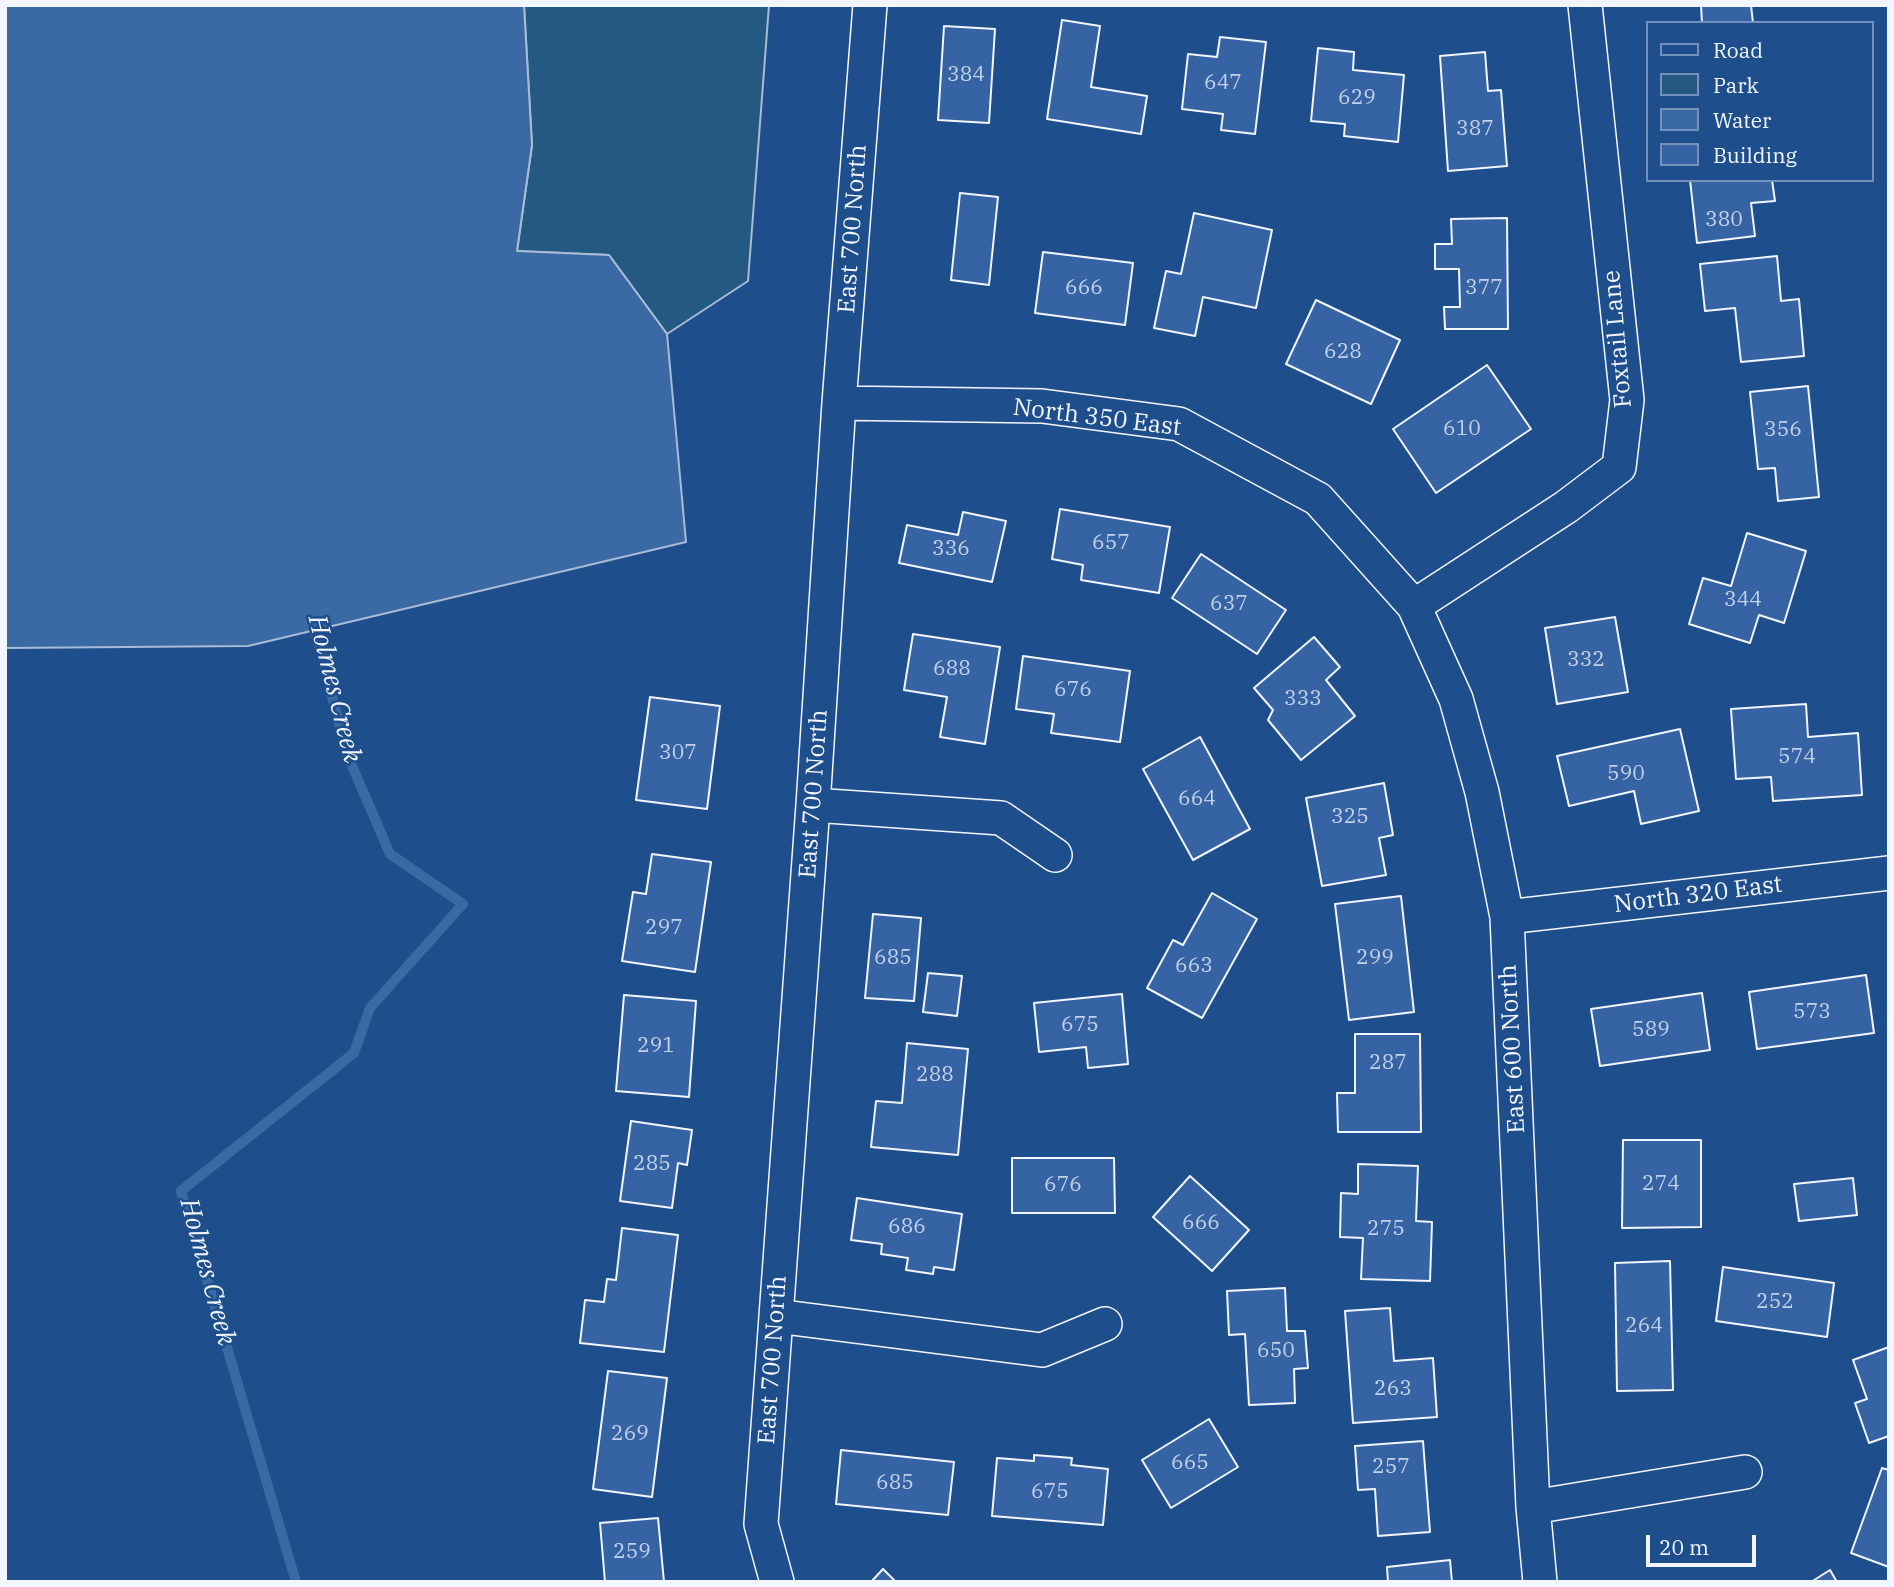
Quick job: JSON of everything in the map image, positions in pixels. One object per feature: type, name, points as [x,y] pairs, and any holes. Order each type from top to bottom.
[{"type":"street","name":"East 700 North","points":[[776,1582],[761,1524],[839,404],[870,5]]},
{"type":"street","name":"Foxtail Lane","points":[[1414,607],[1566,507],[1619,467],[1627,400],[1585,5]]},
{"type":"street","name":"North 350 East","points":[[839,404],[1042,406],[1180,424],[1318,499],[1414,607]]},
{"type":"street","name":"East 600 North","points":[[1414,607],[1456,699],[1482,792],[1507,917],[1533,1507],[1540,1582]]},
{"type":"street","points":[[813,805],[1001,818],[1055,855]]},
{"type":"street","name":"North 320 East","points":[[1507,917],[1889,873]]},
{"type":"street","points":[[776,1315],[1042,1350],[1105,1324]]},
{"type":"street","points":[[1533,1507],[1745,1472]]},
{"type":"green space","points":[[524,5],[769,5],[748,281],[667,334],[609,255],[517,251],[532,145]]},
{"type":"water","points":[[5,5],[524,5],[532,145],[517,251],[609,255],[667,334],[686,542],[248,646],[5,648]]},
{"type":"building","points":[[1701,5],[1751,5],[1753,21],[1702,21]]},
{"type":"building","points":[[1062,20],[1100,26],[1091,87],[1147,96],[1141,134],[1047,119]]},
{"type":"building","points":[[944,26],[995,29],[989,123],[938,120]]},
{"type":"building","points":[[1220,37],[1266,42],[1255,134],[1221,130],[1223,114],[1182,109],[1188,54],[1217,57]]},
{"type":"building","points":[[1318,48],[1354,52],[1353,70],[1404,75],[1398,142],[1344,136],[1345,124],[1311,121]]},
{"type":"building","points":[[1485,52],[1488,91],[1501,90],[1507,166],[1448,171],[1440,56]]},
{"type":"building","points":[[1690,182],[1772,182],[1775,201],[1751,203],[1755,236],[1697,243]]},
{"type":"building","points":[[960,193],[998,197],[989,285],[951,280]]},
{"type":"building","points":[[1194,213],[1272,230],[1256,308],[1203,297],[1195,336],[1154,328],[1166,271],[1181,274]]},
{"type":"building","points":[[1507,218],[1508,329],[1445,329],[1444,307],[1460,307],[1459,269],[1435,269],[1435,244],[1452,244],[1451,219]]},
{"type":"building","points":[[1043,252],[1133,263],[1125,325],[1035,313]]},
{"type":"building","points":[[1777,256],[1781,301],[1799,299],[1804,356],[1741,362],[1735,308],[1705,311],[1700,264]]},
{"type":"building","points":[[1316,300],[1400,340],[1371,404],[1286,364]]},
{"type":"building","points":[[1487,365],[1531,429],[1436,493],[1393,429]]},
{"type":"building","points":[[1808,386],[1819,497],[1778,501],[1775,468],[1758,469],[1750,392]]},
{"type":"building","points":[[1060,509],[1170,527],[1159,593],[1081,580],[1083,565],[1052,559]]},
{"type":"building","points":[[963,512],[1006,521],[992,582],[899,563],[907,525],[958,535]]},
{"type":"building","points":[[1747,533],[1806,551],[1784,623],[1759,615],[1750,643],[1689,624],[1703,578],[1731,586]]},
{"type":"building","points":[[1201,554],[1286,610],[1257,654],[1172,598]]},
{"type":"building","points":[[1615,617],[1628,692],[1557,704],[1545,628]]},
{"type":"building","points":[[913,634],[1000,647],[985,744],[940,737],[947,697],[904,690]]},
{"type":"building","points":[[1314,637],[1340,667],[1326,680],[1355,716],[1301,760],[1268,720],[1273,710],[1254,688]]},
{"type":"building","points":[[1023,656],[1130,671],[1120,742],[1051,733],[1054,714],[1016,709]]},
{"type":"building","points":[[650,697],[720,706],[707,809],[636,800]]},
{"type":"building","points":[[1806,704],[1808,737],[1858,733],[1862,795],[1773,801],[1771,777],[1736,779],[1731,709]]},
{"type":"building","points":[[1680,729],[1699,811],[1641,824],[1634,791],[1569,806],[1557,756]]},
{"type":"building","points":[[1200,737],[1250,829],[1193,860],[1143,769]]},
{"type":"building","points":[[1384,783],[1393,835],[1379,838],[1386,875],[1322,886],[1306,798]]},
{"type":"building","points":[[652,854],[711,862],[695,972],[622,961],[633,892],[646,894]]},
{"type":"building","points":[[1212,893],[1257,919],[1202,1018],[1147,988],[1173,940],[1183,945]]},
{"type":"building","points":[[1401,896],[1414,1012],[1349,1020],[1335,904]]},
{"type":"building","points":[[873,914],[921,918],[914,1001],[865,998]]},
{"type":"building","points":[[928,973],[962,976],[957,1016],[923,1012]]},
{"type":"building","points":[[1866,975],[1874,1033],[1757,1049],[1749,992]]},
{"type":"building","points":[[1702,993],[1710,1050],[1600,1066],[1591,1009]]},
{"type":"building","points":[[1122,994],[1128,1064],[1088,1068],[1086,1047],[1039,1052],[1034,1003]]},
{"type":"building","points":[[624,995],[696,1001],[689,1097],[616,1091]]},
{"type":"building","points":[[1355,1034],[1420,1034],[1421,1132],[1338,1132],[1337,1093],[1355,1093]]},
{"type":"building","points":[[907,1043],[968,1049],[958,1155],[871,1147],[876,1101],[902,1103]]},
{"type":"building","points":[[631,1121],[692,1130],[687,1165],[678,1163],[672,1208],[620,1201]]},
{"type":"building","points":[[1623,1140],[1701,1140],[1701,1227],[1622,1228]]},
{"type":"building","points":[[1012,1158],[1114,1158],[1115,1213],[1012,1213]]},
{"type":"building","points":[[1358,1164],[1418,1166],[1416,1221],[1432,1222],[1430,1281],[1361,1279],[1363,1238],[1340,1237],[1341,1193],[1358,1194]]},
{"type":"building","points":[[1190,1176],[1249,1230],[1212,1271],[1153,1217]]},
{"type":"building","points":[[1853,1178],[1857,1215],[1799,1221],[1794,1184]]},
{"type":"building","points":[[857,1198],[962,1214],[954,1270],[934,1267],[933,1274],[906,1270],[908,1258],[881,1254],[882,1244],[851,1240]]},
{"type":"building","points":[[622,1228],[678,1235],[664,1352],[580,1343],[585,1300],[604,1302],[607,1279],[616,1280]]},
{"type":"building","points":[[1670,1261],[1673,1390],[1617,1391],[1615,1263]]},
{"type":"building","points":[[1723,1267],[1834,1283],[1827,1337],[1716,1321]]},
{"type":"building","points":[[1285,1288],[1287,1331],[1305,1331],[1308,1368],[1294,1369],[1295,1403],[1249,1405],[1245,1334],[1229,1335],[1227,1291]]},
{"type":"building","points":[[1390,1308],[1394,1361],[1433,1358],[1437,1417],[1353,1423],[1345,1311]]},
{"type":"building","points":[[1889,1347],[1889,1436],[1869,1443],[1855,1403],[1867,1399],[1853,1360]]},
{"type":"building","points":[[608,1371],[667,1378],[652,1497],[593,1489]]},
{"type":"building","points":[[1209,1419],[1238,1467],[1171,1508],[1142,1460]]},
{"type":"building","points":[[1423,1441],[1430,1532],[1378,1536],[1375,1489],[1358,1490],[1355,1446]]},
{"type":"building","points":[[841,1450],[954,1462],[948,1515],[836,1504]]},
{"type":"building","points":[[1034,1455],[1072,1458],[1071,1465],[1108,1469],[1103,1525],[992,1516],[997,1458],[1034,1461]]},
{"type":"building","points":[[1882,1468],[1889,1470],[1889,1567],[1851,1553]]},
{"type":"building","points":[[658,1518],[664,1582],[605,1582],[600,1523]]},
{"type":"building","points":[[1450,1560],[1452,1582],[1388,1582],[1387,1567]]},
{"type":"building","points":[[883,1569],[896,1582],[871,1582]]},
{"type":"building","points":[[1830,1570],[1837,1582],[1811,1582]]},
{"type":"waterway","name":"Holmes Creek","points":[[296,1582],[181,1191],[354,1053],[370,1008],[463,904],[390,854],[347,754],[312,619]]}]
